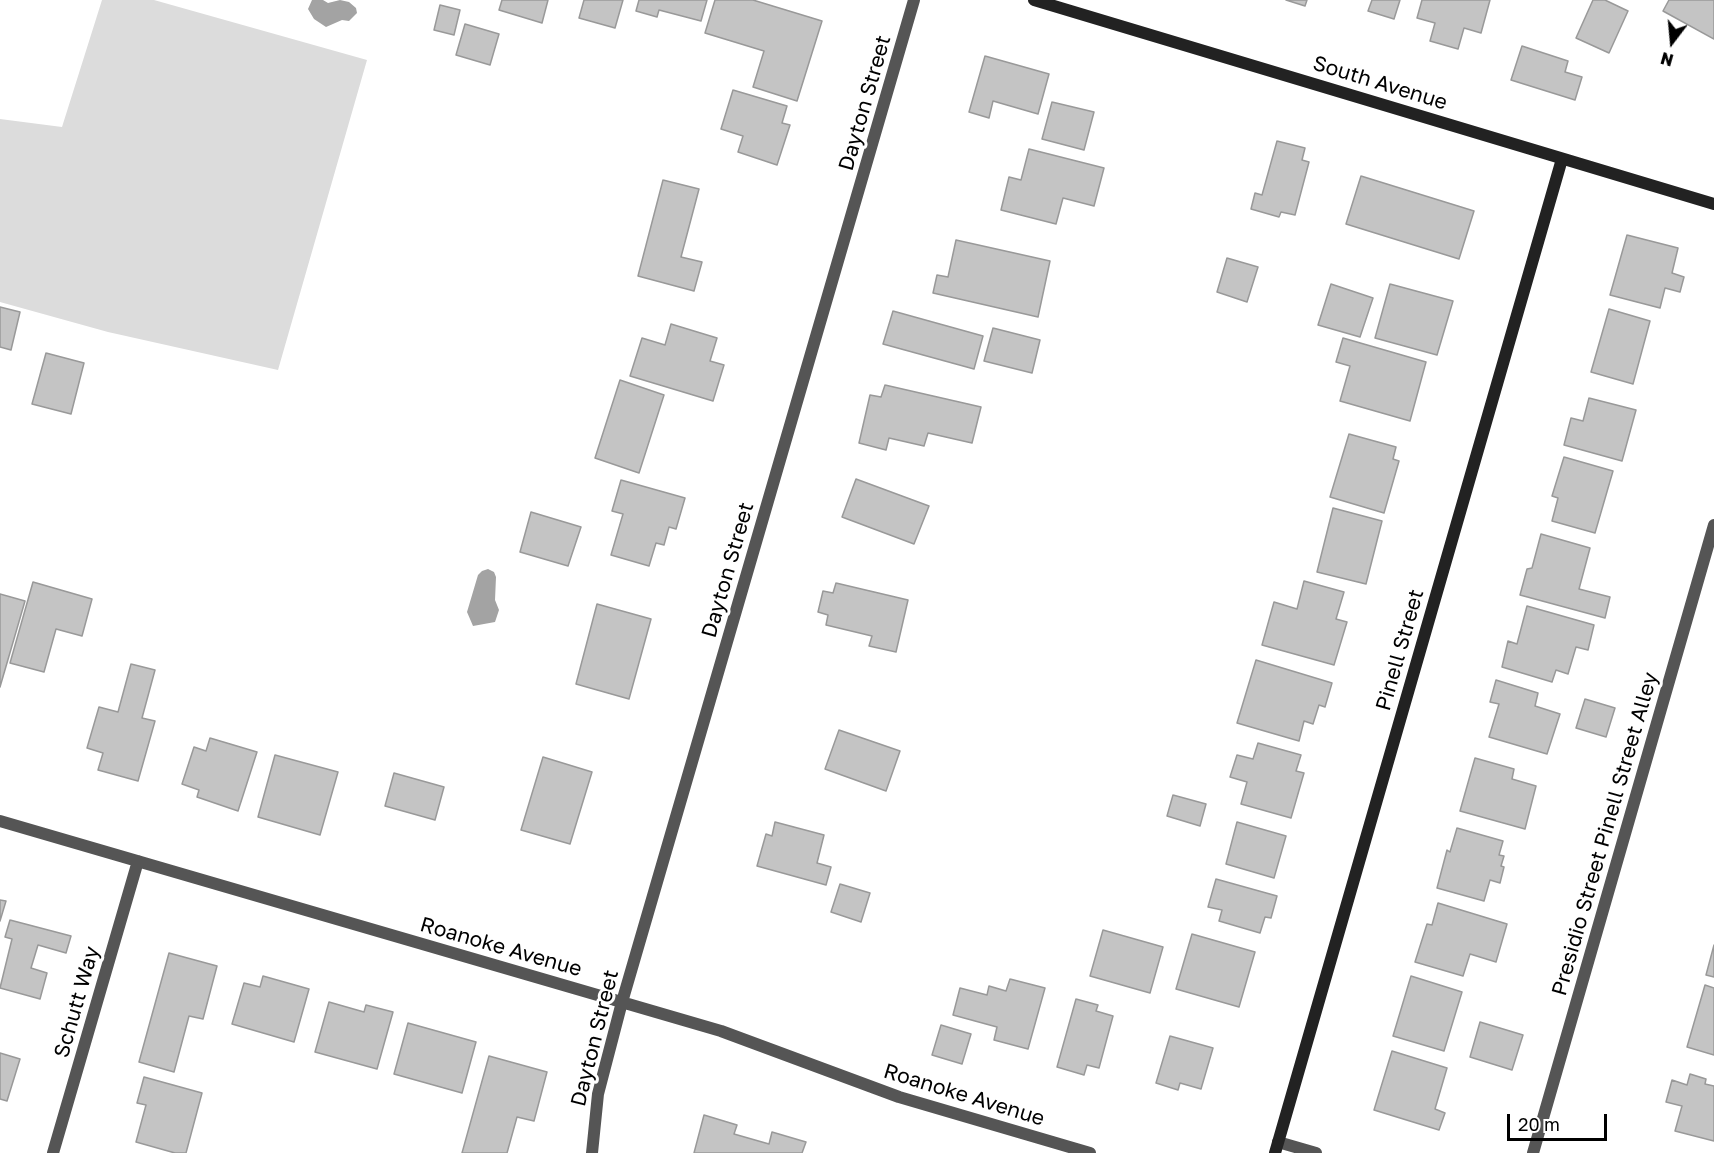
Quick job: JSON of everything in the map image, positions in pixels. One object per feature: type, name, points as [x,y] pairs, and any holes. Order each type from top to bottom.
[{"type":"street","name":"Dayton Street","points":[[591,1153],[598,1094],[622,1002],[914,0]]},
{"type":"street","name":"South Avenue","points":[[1034,0],[1714,204]]},
{"type":"street","name":"Pinell Street","points":[[1276,1147],[1562,159]]},
{"type":"street","name":"Presidio Street Pinell Street Alley","points":[[1533,1153],[1714,525]]},
{"type":"street","name":"Roanoke Avenue","points":[[0,821],[721,1031],[899,1097],[1090,1153]]},
{"type":"street","name":"Schutt Way","points":[[53,1153],[138,861]]},
{"type":"street","points":[[1276,1147],[1316,1153]]},
{"type":"shaded area","points":[[102,0],[154,0],[367,60],[278,370],[108,332],[0,302],[0,119],[62,127]]},
{"type":"shaded area","points":[[312,0],[323,0],[328,3],[340,0],[349,2],[356,8],[357,13],[349,21],[342,20],[326,27],[314,19],[308,9]]},
{"type":"shaded area","points":[[488,569],[494,572],[496,577],[495,600],[499,610],[495,622],[473,626],[467,612],[478,575]]},
{"type":"building","points":[[502,0],[548,0],[542,23],[499,10]]},
{"type":"building","points":[[584,0],[623,0],[615,28],[579,18]]},
{"type":"building","points":[[639,0],[707,0],[701,21],[659,10],[657,17],[636,11]]},
{"type":"building","points":[[715,0],[753,0],[822,21],[797,101],[753,87],[764,51],[705,33]]},
{"type":"building","points":[[1286,0],[1307,0],[1305,6]]},
{"type":"building","points":[[1372,0],[1400,0],[1394,19],[1368,11]]},
{"type":"building","points":[[1422,0],[1490,0],[1481,33],[1464,28],[1458,49],[1430,41],[1435,23],[1417,18]]},
{"type":"building","points":[[1593,0],[1605,0],[1628,11],[1609,53],[1576,38]]},
{"type":"building","points":[[1669,0],[1714,0],[1714,39],[1663,11]]},
{"type":"building","points":[[440,5],[460,10],[454,35],[434,30]]},
{"type":"building","points":[[465,24],[499,34],[490,65],[456,55]]},
{"type":"building","points":[[1522,46],[1568,61],[1565,72],[1582,77],[1575,100],[1511,80]]},
{"type":"building","points":[[985,56],[1049,74],[1038,114],[993,101],[989,118],[969,112]]},
{"type":"building","points":[[733,90],[787,106],[782,123],[790,125],[777,165],[738,152],[743,136],[721,129]]},
{"type":"building","points":[[1052,102],[1094,112],[1084,150],[1042,139]]},
{"type":"building","points":[[1277,141],[1305,148],[1302,160],[1309,162],[1295,215],[1281,212],[1279,217],[1251,209],[1255,193],[1262,195]]},
{"type":"building","points":[[1029,149],[1104,168],[1094,206],[1063,198],[1056,224],[1001,210],[1009,177],[1021,180]]},
{"type":"building","points":[[1361,176],[1474,211],[1459,259],[1346,224]]},
{"type":"building","points":[[663,180],[699,189],[681,257],[702,262],[694,291],[638,276]]},
{"type":"building","points":[[1627,235],[1678,248],[1672,273],[1684,277],[1680,292],[1665,288],[1660,308],[1610,295]]},
{"type":"building","points":[[956,240],[1050,261],[1038,317],[933,293],[937,275],[948,277]]},
{"type":"building","points":[[1227,258],[1258,267],[1247,302],[1217,292]]},
{"type":"building","points":[[1331,284],[1373,298],[1360,337],[1318,325]]},
{"type":"building","points":[[1390,284],[1453,301],[1437,355],[1375,338]]},
{"type":"building","points":[[0,307],[20,312],[11,350],[0,347]]},
{"type":"building","points":[[1609,309],[1650,321],[1633,384],[1591,372]]},
{"type":"building","points":[[893,311],[983,336],[974,369],[883,344]]},
{"type":"building","points":[[671,324],[717,338],[710,361],[724,365],[713,401],[630,376],[642,338],[665,345]]},
{"type":"building","points":[[993,328],[1040,340],[1032,373],[984,361]]},
{"type":"building","points":[[1343,338],[1426,362],[1410,421],[1340,401],[1350,366],[1336,362]]},
{"type":"building","points":[[46,353],[84,363],[71,414],[32,404]]},
{"type":"building","points":[[620,380],[664,395],[639,473],[595,458]]},
{"type":"building","points":[[885,385],[981,407],[972,443],[928,433],[924,446],[889,438],[886,450],[859,443],[870,395],[881,397]]},
{"type":"building","points":[[1589,398],[1636,410],[1622,461],[1564,445],[1571,418],[1583,421]]},
{"type":"building","points":[[1349,434],[1396,447],[1393,459],[1399,461],[1384,513],[1330,497]]},
{"type":"building","points":[[1564,457],[1613,471],[1595,533],[1552,521],[1558,498],[1552,496]]},
{"type":"building","points":[[856,479],[929,506],[914,544],[842,517]]},
{"type":"building","points":[[621,480],[685,498],[676,529],[669,527],[664,545],[656,543],[649,566],[611,555],[623,514],[612,511]]},
{"type":"building","points":[[1333,508],[1382,521],[1366,584],[1317,572]]},
{"type":"building","points":[[531,512],[581,527],[568,566],[520,552]]},
{"type":"building","points":[[1541,534],[1590,548],[1579,589],[1610,597],[1605,618],[1520,595],[1527,569],[1532,568]]},
{"type":"building","points":[[1304,581],[1344,592],[1336,619],[1347,622],[1334,665],[1262,645],[1274,602],[1297,609]]},
{"type":"building","points":[[33,582],[92,599],[82,636],[56,629],[44,672],[10,663]]},
{"type":"building","points":[[836,583],[908,600],[896,652],[869,646],[872,636],[826,625],[828,615],[818,612],[823,591],[833,593]]},
{"type":"building","points":[[0,594],[25,601],[0,687]]},
{"type":"building","points":[[597,604],[651,619],[629,699],[576,684]]},
{"type":"building","points":[[1527,606],[1594,625],[1588,650],[1576,647],[1568,674],[1556,670],[1552,682],[1502,667],[1508,641],[1517,644]]},
{"type":"building","points":[[1256,660],[1332,683],[1325,707],[1319,705],[1313,724],[1304,721],[1299,741],[1237,723]]},
{"type":"building","points":[[131,664],[155,670],[142,718],[155,721],[138,781],[98,770],[103,753],[87,748],[99,707],[118,712]]},
{"type":"building","points":[[1496,680],[1538,693],[1535,706],[1560,714],[1547,754],[1489,737],[1499,704],[1490,702]]},
{"type":"building","points":[[1585,699],[1615,708],[1606,737],[1576,728]]},
{"type":"building","points":[[839,730],[900,751],[886,791],[825,769]]},
{"type":"building","points":[[210,738],[257,752],[238,811],[197,797],[199,790],[182,784],[194,747],[206,751]]},
{"type":"building","points":[[1258,743],[1301,755],[1296,771],[1304,773],[1291,818],[1241,804],[1247,782],[1230,777],[1237,755],[1253,759]]},
{"type":"building","points":[[275,755],[338,772],[320,835],[258,817]]},
{"type":"building","points":[[543,757],[592,772],[570,844],[521,830]]},
{"type":"building","points":[[1475,758],[1514,769],[1512,779],[1536,786],[1525,829],[1460,811]]},
{"type":"building","points":[[394,773],[444,787],[435,820],[385,806]]},
{"type":"building","points":[[1173,795],[1206,804],[1200,826],[1167,816]]},
{"type":"building","points":[[775,822],[824,835],[817,863],[831,867],[826,885],[757,866],[766,834],[772,836]]},
{"type":"building","points":[[1237,822],[1286,836],[1274,878],[1226,864]]},
{"type":"building","points":[[1457,828],[1503,841],[1499,855],[1504,856],[1500,883],[1490,880],[1484,901],[1437,888],[1447,850],[1450,852]]},
{"type":"building","points":[[1216,879],[1277,896],[1271,918],[1265,917],[1260,933],[1219,921],[1222,910],[1208,907]]},
{"type":"building","points":[[840,884],[870,893],[861,922],[831,912]]},
{"type":"building","points":[[0,900],[6,901],[0,921]]},
{"type":"building","points":[[1438,903],[1507,924],[1496,962],[1470,954],[1463,976],[1415,962],[1427,924],[1432,925]]},
{"type":"building","points":[[10,920],[71,936],[66,953],[38,945],[31,968],[47,973],[40,999],[0,988],[12,939],[5,937]]},
{"type":"building","points":[[1103,930],[1163,947],[1150,993],[1090,976]]},
{"type":"building","points":[[1192,934],[1255,952],[1239,1007],[1176,989]]},
{"type":"building","points":[[1714,945],[1714,977],[1706,975]]},
{"type":"building","points":[[169,953],[217,966],[203,1019],[189,1016],[174,1072],[139,1062]]},
{"type":"building","points":[[263,976],[309,989],[294,1042],[232,1024],[244,983],[260,987]]},
{"type":"building","points":[[1411,976],[1462,992],[1444,1051],[1393,1036]]},
{"type":"building","points":[[1010,979],[1045,988],[1028,1049],[994,1040],[997,1027],[953,1015],[960,988],[987,995],[989,986],[1006,991]]},
{"type":"building","points":[[1705,985],[1714,988],[1714,1055],[1687,1047]]},
{"type":"building","points":[[1076,999],[1098,1005],[1096,1011],[1113,1016],[1099,1068],[1087,1065],[1084,1075],[1057,1067]]},
{"type":"building","points":[[329,1002],[364,1012],[366,1005],[393,1012],[377,1069],[315,1052]]},
{"type":"building","points":[[1480,1022],[1523,1035],[1512,1070],[1470,1057]]},
{"type":"building","points":[[408,1023],[476,1042],[462,1093],[394,1074]]},
{"type":"building","points":[[941,1025],[971,1034],[962,1064],[932,1055]]},
{"type":"building","points":[[1170,1036],[1213,1048],[1201,1089],[1180,1083],[1178,1090],[1156,1083]]},
{"type":"building","points":[[1392,1051],[1447,1068],[1435,1109],[1445,1113],[1439,1130],[1374,1110]]},
{"type":"building","points":[[0,1053],[20,1059],[7,1101],[0,1099]]},
{"type":"building","points":[[489,1056],[547,1072],[534,1121],[517,1117],[507,1153],[462,1153]]},
{"type":"building","points":[[1690,1074],[1706,1079],[1705,1084],[1714,1086],[1714,1141],[1675,1131],[1682,1106],[1666,1102],[1672,1080],[1687,1085]]},
{"type":"building","points":[[144,1077],[202,1093],[186,1153],[175,1153],[136,1142],[146,1105],[137,1103]]},
{"type":"building","points":[[704,1115],[737,1125],[734,1134],[769,1144],[772,1132],[806,1142],[802,1153],[694,1153]]}]
